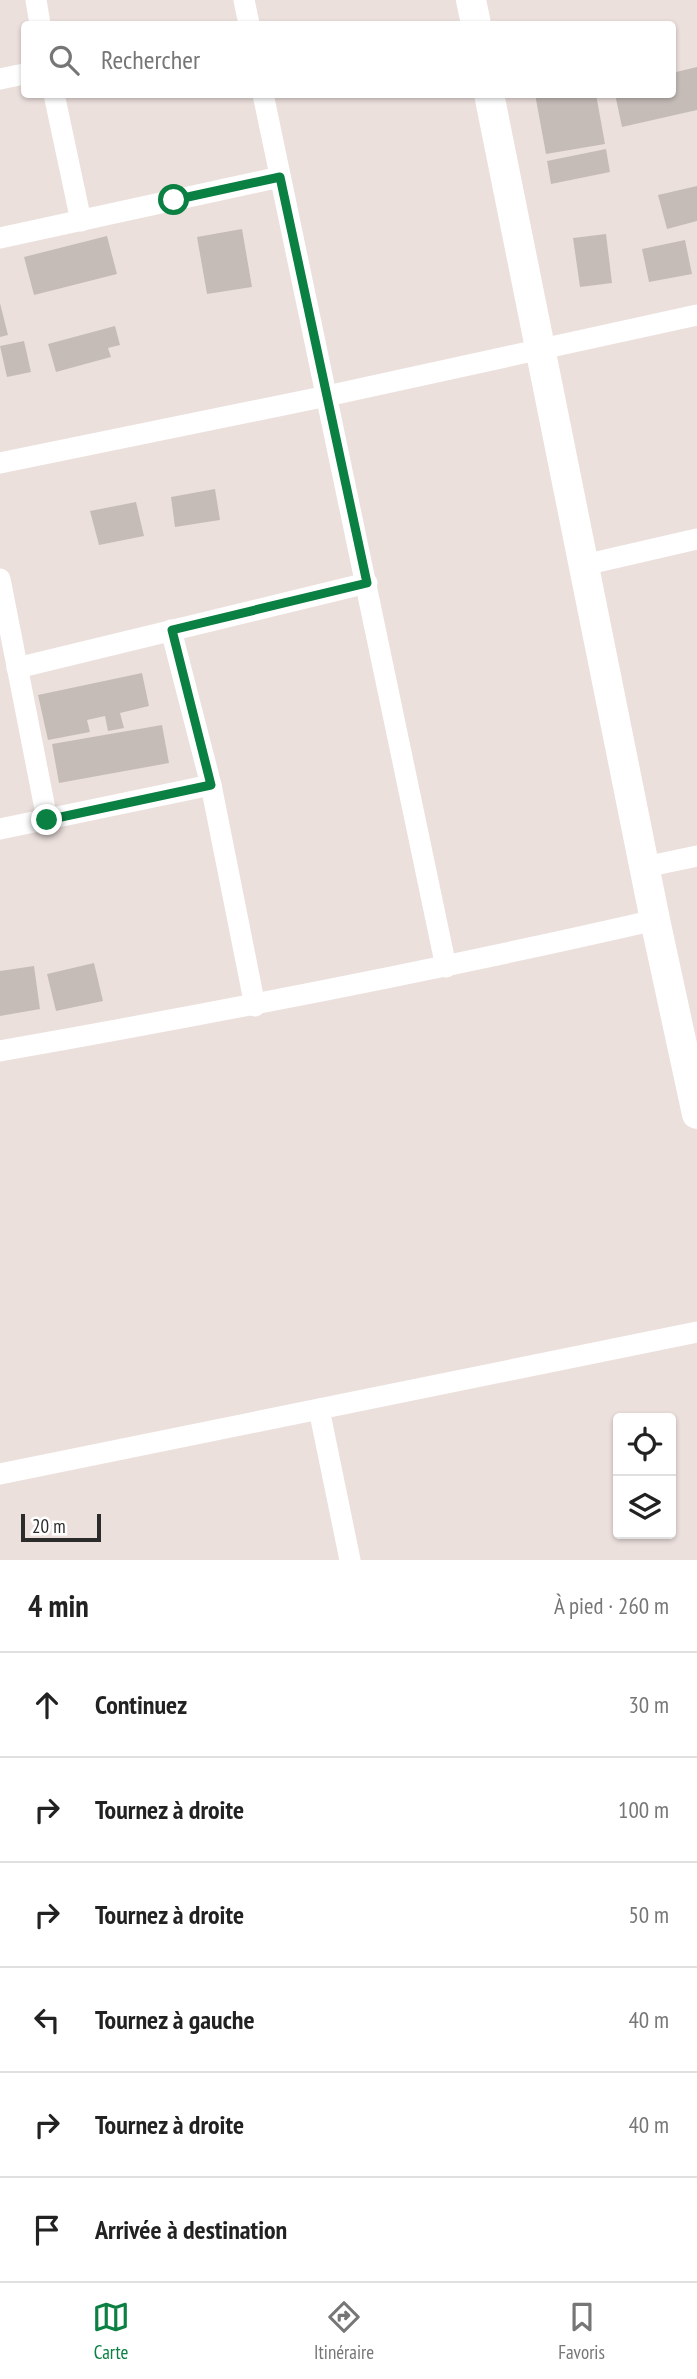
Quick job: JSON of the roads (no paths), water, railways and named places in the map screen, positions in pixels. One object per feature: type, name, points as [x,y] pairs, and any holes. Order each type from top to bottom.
[{"type":"street","points":[[36,0],[40,21]]},
{"type":"street","points":[[244,0],[248,21]]},
{"type":"street","points":[[471,0],[475,21]]},
{"type":"street","points":[[0,79],[21,75]]},
{"type":"street","points":[[55,98],[81,221]]},
{"type":"street","points":[[264,98],[446,967]]},
{"type":"street","points":[[490,98],[655,920],[697,1114]]},
{"type":"street","points":[[0,239],[280,177]]},
{"type":"street","points":[[0,463],[327,396],[697,315]]},
{"type":"street","points":[[584,565],[697,539]]},
{"type":"street","points":[[0,579],[47,820]]},
{"type":"street","points":[[17,668],[367,583]]},
{"type":"street","points":[[172,630],[211,785],[255,1006]]},
{"type":"street","points":[[0,829],[211,785]]},
{"type":"street","points":[[645,867],[697,856]]},
{"type":"street","points":[[0,1051],[255,1006],[655,920]]},
{"type":"street","points":[[0,1474],[697,1332]]},
{"type":"street","points":[[319,1409],[350,1560]]}]
